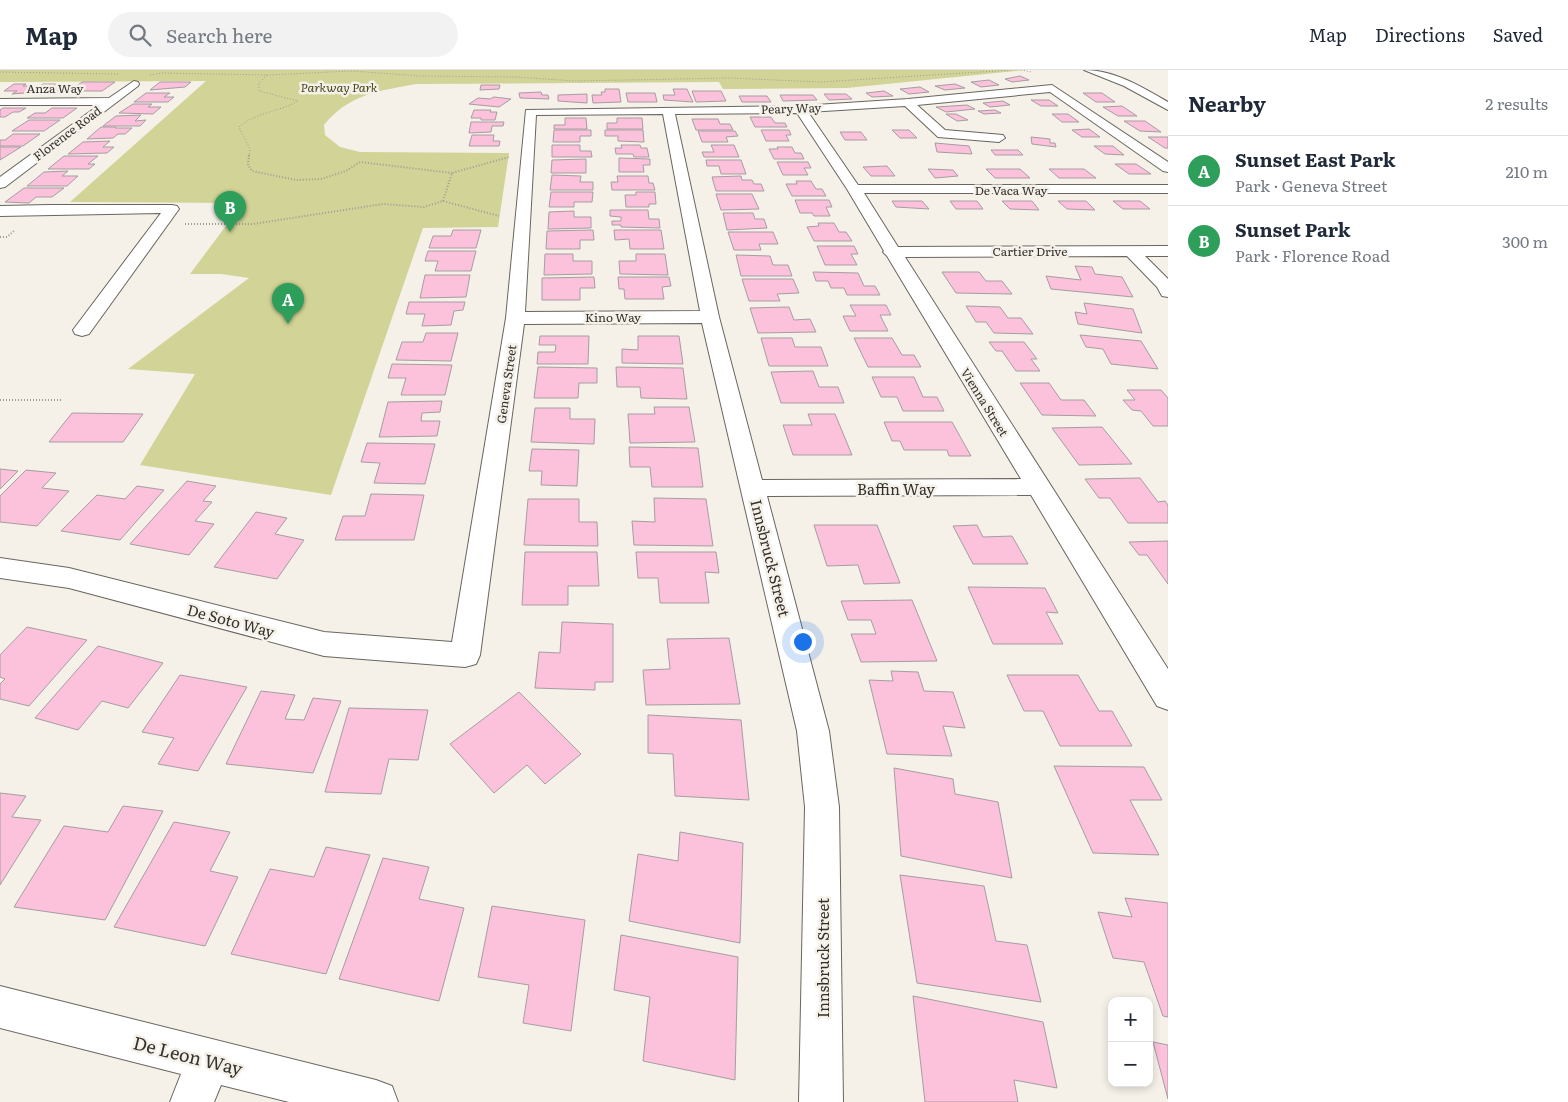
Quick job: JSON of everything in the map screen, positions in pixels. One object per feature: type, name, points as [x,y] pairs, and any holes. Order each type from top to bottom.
[{"type":"street","points":[[1089,70],[1128,84],[1168,95]]},
{"type":"street","name":"Florence Road","points":[[0,184],[134,84]]},
{"type":"street","name":"Peary Way","points":[[530,112],[800,109],[908,102],[1052,88],[1168,168]]},
{"type":"street","points":[[1148,90],[1168,107]]},
{"type":"street","name":"Anza Way","points":[[0,102],[110,101]]},
{"type":"street","points":[[908,102],[942,134],[999,138]]},
{"type":"street","name":"Vienna Street","points":[[800,109],[854,190],[1168,696]]},
{"type":"street","name":"Innsbruck Street","points":[[668,110],[710,317],[813,731],[822,807],[821,1102]]},
{"type":"street","name":"Geneva Street","points":[[465,655],[515,318],[530,112]]},
{"type":"street","name":"De Vaca Way","points":[[854,190],[1168,190]]},
{"type":"street","points":[[3,214],[49,209],[172,210],[82,330]]},
{"type":"street","points":[[1131,251],[1164,285],[1168,292]]},
{"type":"street","name":"Cartier Drive","points":[[891,252],[1168,251]]},
{"type":"street","name":"Kino Way","points":[[515,318],[710,317]]},
{"type":"street","name":"Baffin Way","points":[[754,488],[1038,487]]},
{"type":"street","name":"De Soto Way","points":[[0,568],[69,578],[324,644],[465,655]]},
{"type":"street","name":"De Leon Way","points":[[0,1007],[376,1102]]},
{"type":"street","points":[[192,1102],[210,1060]]},
{"type":"path","points":[[220,74],[224,70]]},
{"type":"path","points":[[150,79],[146,76],[162,73],[268,75],[352,71],[420,76],[515,77],[575,81],[730,78],[821,82],[1012,70]]},
{"type":"path","points":[[0,72],[118,74]]},
{"type":"path","points":[[268,75],[260,80],[259,91],[298,101],[286,107],[259,114],[246,120],[239,126],[250,150],[248,165],[252,171],[296,180],[321,179],[346,171],[360,162],[452,173],[510,157]]},
{"type":"path","points":[[443,201],[452,173]]},
{"type":"path","points":[[162,224],[253,224],[383,204],[424,207],[443,201],[499,216]]},
{"type":"path","points":[[0,400],[61,400]]},
{"type":"green space","name":"Parkway Park","points":[[0,70],[1025,70],[847,88],[723,89],[719,82],[416,84],[377,92],[354,100],[344,106],[324,125],[325,135],[340,147],[360,152],[509,153],[498,227],[423,228],[331,495],[140,465],[195,374],[128,369],[249,278],[221,274],[190,274],[243,203],[70,202],[206,81],[0,82]]},
{"type":"building","points":[[1020,76],[1029,80],[1012,82],[1005,79]]},
{"type":"building","points":[[989,80],[999,85],[981,87],[971,82]]},
{"type":"building","points":[[82,82],[115,82],[102,91],[75,91],[80,88],[74,88]]},
{"type":"building","points":[[160,82],[191,82],[185,87],[150,90]]},
{"type":"building","points":[[14,84],[37,86],[24,93],[12,94],[17,91],[4,91]]},
{"type":"building","points":[[43,84],[67,84],[58,91],[28,94]]},
{"type":"building","points":[[955,84],[965,88],[945,90],[935,86]]},
{"type":"building","points":[[481,85],[500,85],[499,89],[480,90]]},
{"type":"building","points":[[920,87],[929,92],[909,94],[900,89]]},
{"type":"building","points":[[605,89],[619,89],[621,102],[593,103],[592,95],[602,95],[601,92],[605,92]]},
{"type":"building","points":[[673,89],[687,89],[693,102],[664,100],[663,95],[675,95]]},
{"type":"building","points":[[692,91],[721,91],[726,101],[696,102]]},
{"type":"building","points":[[884,91],[893,96],[872,97],[866,93]]},
{"type":"building","points":[[541,92],[542,95],[548,95],[549,99],[520,98],[519,93]]},
{"type":"building","points":[[146,93],[170,93],[164,97],[174,97],[168,102],[134,102]]},
{"type":"building","points":[[626,93],[655,93],[657,102],[628,102]]},
{"type":"building","points":[[1083,93],[1102,93],[1115,102],[1096,102]]},
{"type":"building","points":[[587,94],[587,103],[558,101],[558,95]]},
{"type":"building","points":[[824,94],[846,94],[852,99],[829,100]]},
{"type":"building","points":[[780,95],[813,95],[817,100],[783,101]]},
{"type":"building","points":[[739,96],[767,96],[771,102],[742,102]]},
{"type":"building","points":[[494,97],[511,99],[499,107],[469,104],[478,98],[490,99]]},
{"type":"building","points":[[1031,100],[1049,100],[1058,106],[1041,106]]},
{"type":"building","points":[[1003,101],[1010,105],[990,107],[983,103]]},
{"type":"building","points":[[133,104],[152,104],[148,107],[161,107],[153,114],[119,113]]},
{"type":"building","points":[[967,105],[975,109],[946,112],[936,107]]},
{"type":"building","points":[[1122,106],[1137,116],[1118,116],[1103,107]]},
{"type":"building","points":[[3,108],[26,108],[5,117],[0,117],[0,110]]},
{"type":"building","points":[[52,108],[77,108],[63,118],[27,118],[35,113],[45,113]]},
{"type":"building","points":[[474,110],[497,112],[495,120],[471,118]]},
{"type":"building","points":[[995,110],[1001,113],[984,114],[978,111]]},
{"type":"building","points":[[946,114],[956,114],[968,120],[957,121]]},
{"type":"building","points":[[1052,114],[1068,114],[1079,122],[1062,122]]},
{"type":"building","points":[[141,115],[135,121],[146,120],[140,126],[103,126],[116,116]]},
{"type":"building","points":[[750,117],[771,117],[775,123],[785,123],[787,127],[755,127]]},
{"type":"building","points":[[565,118],[586,118],[587,129],[554,129],[554,125],[565,125]]},
{"type":"building","points":[[617,118],[642,118],[643,129],[607,129],[607,123],[617,123]]},
{"type":"building","points":[[692,119],[718,119],[720,124],[730,124],[733,130],[696,130]]},
{"type":"building","points":[[29,120],[60,120],[44,131],[12,131]]},
{"type":"building","points":[[1124,121],[1145,121],[1161,132],[1140,131]]},
{"type":"building","points":[[471,122],[504,122],[503,126],[492,126],[491,132],[469,133]]},
{"type":"building","points":[[101,127],[132,128],[125,134],[118,134],[113,138],[87,139]]},
{"type":"building","points":[[1089,129],[1100,137],[1082,137],[1072,130]]},
{"type":"building","points":[[554,130],[591,130],[591,136],[580,136],[580,142],[553,142]]},
{"type":"building","points":[[605,130],[643,130],[644,142],[618,141],[618,136],[605,136]]},
{"type":"building","points":[[761,130],[789,130],[791,135],[786,135],[789,141],[766,141]]},
{"type":"building","points":[[892,130],[909,130],[917,138],[900,138]]},
{"type":"building","points":[[698,131],[735,131],[738,136],[726,137],[728,142],[702,142]]},
{"type":"building","points":[[840,132],[861,132],[867,140],[845,140]]},
{"type":"building","points":[[13,134],[40,134],[23,146],[0,146],[0,140],[5,140]]},
{"type":"building","points":[[472,135],[494,135],[493,141],[500,141],[499,146],[469,146]]},
{"type":"building","points":[[1031,137],[1050,139],[1050,143],[1055,143],[1056,147],[1032,144]]},
{"type":"building","points":[[1148,137],[1168,137],[1168,148],[1165,148]]},
{"type":"building","points":[[110,141],[103,147],[114,147],[107,153],[68,154],[83,142]]},
{"type":"building","points":[[935,143],[969,146],[972,154],[937,152]]},
{"type":"building","points":[[552,145],[580,145],[580,151],[591,151],[592,157],[552,157]]},
{"type":"building","points":[[621,145],[640,145],[641,148],[647,148],[649,157],[634,157],[633,154],[616,154],[615,148],[622,148]]},
{"type":"building","points":[[711,145],[734,145],[739,157],[704,157],[702,152],[714,152]]},
{"type":"building","points":[[1094,146],[1113,146],[1124,155],[1105,154]]},
{"type":"building","points":[[0,147],[21,147],[0,160]]},
{"type":"building","points":[[777,147],[792,147],[795,153],[801,153],[804,159],[774,159],[769,149],[778,149]]},
{"type":"building","points":[[991,150],[1018,150],[1023,155],[995,155]]},
{"type":"building","points":[[64,156],[98,156],[88,164],[95,164],[89,169],[48,169]]},
{"type":"building","points":[[619,158],[650,159],[650,165],[643,165],[644,172],[619,172]]},
{"type":"building","points":[[586,159],[586,173],[551,173],[552,160]]},
{"type":"building","points":[[706,160],[741,160],[746,174],[721,174],[719,166],[707,166]]},
{"type":"building","points":[[777,162],[808,162],[811,168],[804,168],[808,175],[783,175]]},
{"type":"building","points":[[1115,164],[1136,164],[1151,174],[1129,174]]},
{"type":"building","points":[[887,166],[895,176],[871,176],[863,167]]},
{"type":"building","points":[[928,169],[953,170],[958,176],[935,178]]},
{"type":"building","points":[[986,169],[1020,169],[1030,178],[995,178]]},
{"type":"building","points":[[1049,169],[1084,169],[1096,178],[1059,178]]},
{"type":"building","points":[[68,171],[62,176],[78,176],[67,186],[27,186],[44,172]]},
{"type":"building","points":[[552,175],[581,176],[580,182],[593,182],[593,190],[550,190]]},
{"type":"building","points":[[617,176],[648,176],[649,183],[653,183],[655,190],[612,190],[611,182],[618,182]]},
{"type":"building","points":[[741,176],[742,180],[752,180],[754,184],[761,184],[764,191],[716,191],[712,177]]},
{"type":"building","points":[[796,181],[811,181],[816,189],[822,189],[826,196],[792,196],[786,184],[797,184]]},
{"type":"building","points":[[24,188],[64,188],[52,197],[36,197],[29,203],[5,202]]},
{"type":"building","points":[[551,192],[593,192],[592,202],[574,202],[574,207],[549,207]]},
{"type":"building","points":[[636,192],[655,192],[656,204],[649,204],[649,207],[626,207],[625,195],[636,195]]},
{"type":"building","points":[[716,194],[752,194],[759,209],[721,210]]},
{"type":"building","points":[[795,200],[829,200],[832,207],[826,207],[830,216],[814,216],[812,213],[800,213]]},
{"type":"building","points":[[892,201],[922,201],[929,209],[896,207]]},
{"type":"building","points":[[950,201],[977,201],[983,209],[956,209]]},
{"type":"building","points":[[1002,201],[1032,201],[1039,210],[1010,209]]},
{"type":"building","points":[[1058,201],[1086,201],[1095,210],[1067,209]]},
{"type":"building","points":[[1113,201],[1140,201],[1150,209],[1123,209]]},
{"type":"building","points":[[610,210],[648,210],[649,219],[659,219],[660,228],[612,225],[612,221],[621,221],[621,217],[610,216]]},
{"type":"building","points":[[574,211],[574,217],[591,217],[591,228],[548,229],[549,212]]},
{"type":"building","points":[[723,213],[753,213],[755,219],[764,219],[767,228],[727,230]]},
{"type":"building","points":[[818,223],[834,223],[839,232],[846,232],[852,241],[814,241],[807,227],[819,226]]},
{"type":"building","points":[[453,230],[481,230],[476,248],[429,248],[433,236],[451,236]]},
{"type":"building","points":[[593,230],[594,240],[580,240],[580,249],[546,249],[547,231]]},
{"type":"building","points":[[614,230],[661,230],[664,249],[630,249],[629,239],[615,240]]},
{"type":"building","points":[[728,232],[773,232],[778,244],[759,244],[761,250],[734,250]]},
{"type":"building","points":[[817,246],[854,246],[858,254],[851,254],[857,265],[825,265]]},
{"type":"building","points":[[428,251],[476,251],[471,271],[435,271],[438,261],[425,261]]},
{"type":"building","points":[[545,254],[573,254],[573,261],[592,261],[592,274],[544,275]]},
{"type":"building","points":[[636,254],[665,254],[668,275],[620,274],[619,261],[636,261]]},
{"type":"building","points":[[736,255],[770,256],[773,265],[788,265],[792,276],[741,276]]},
{"type":"building","points":[[1075,266],[1092,267],[1095,274],[1122,277],[1133,297],[1051,289],[1046,276],[1081,280]]},
{"type":"building","points":[[813,272],[858,273],[864,286],[875,286],[880,295],[847,295],[844,288],[831,288],[828,281],[816,281]]},
{"type":"building","points":[[942,272],[979,272],[986,281],[1002,281],[1012,294],[956,293]]},
{"type":"building","points":[[425,275],[470,275],[466,297],[420,298]]},
{"type":"building","points":[[594,277],[595,288],[580,288],[580,300],[542,300],[542,278]]},
{"type":"building","points":[[618,277],[669,277],[671,286],[662,287],[664,299],[625,299],[624,289],[619,289]]},
{"type":"building","points":[[742,279],[793,279],[799,293],[777,294],[780,301],[749,301]]},
{"type":"building","points":[[409,302],[465,302],[463,310],[454,311],[451,325],[422,326],[425,314],[406,314]]},
{"type":"building","points":[[1084,303],[1133,309],[1142,333],[1078,324],[1075,312],[1087,314]]},
{"type":"building","points":[[850,305],[886,305],[891,315],[880,315],[888,331],[850,331],[843,316],[856,316]]},
{"type":"building","points":[[966,306],[1000,307],[1008,318],[1021,318],[1033,334],[994,333],[986,322],[976,322]]},
{"type":"building","points":[[789,307],[794,320],[810,319],[816,332],[758,333],[750,308]]},
{"type":"building","points":[[426,333],[458,333],[451,361],[396,360],[402,342],[423,342]]},
{"type":"building","points":[[1080,335],[1141,341],[1158,369],[1111,364],[1103,349],[1086,347]]},
{"type":"building","points":[[540,336],[589,336],[588,364],[537,364],[538,352],[555,352],[556,345],[539,345]]},
{"type":"building","points":[[638,336],[679,336],[683,364],[622,363],[622,349],[638,350]]},
{"type":"building","points":[[761,338],[792,338],[795,347],[821,347],[828,366],[769,366]]},
{"type":"building","points":[[854,338],[892,338],[902,355],[914,355],[921,367],[868,367]]},
{"type":"building","points":[[989,342],[1024,342],[1037,359],[1031,359],[1040,371],[1016,371],[1002,351],[996,351]]},
{"type":"building","points":[[392,364],[452,365],[445,395],[401,395],[406,378],[388,378]]},
{"type":"building","points":[[538,367],[597,368],[597,383],[579,383],[578,398],[534,398]]},
{"type":"building","points":[[616,367],[683,368],[687,399],[641,398],[640,387],[617,387]]},
{"type":"building","points":[[813,371],[819,387],[838,387],[844,403],[781,403],[771,372]]},
{"type":"building","points":[[872,377],[914,377],[923,397],[937,397],[944,411],[903,411],[897,397],[881,397]]},
{"type":"building","points":[[1020,383],[1049,383],[1061,400],[1084,400],[1096,416],[1042,415]]},
{"type":"building","points":[[1127,390],[1161,390],[1168,398],[1168,426],[1153,426],[1141,411],[1132,410],[1123,400],[1135,400]]},
{"type":"building","points":[[442,401],[440,412],[422,413],[421,421],[440,421],[437,436],[379,437],[388,402]]},
{"type":"building","points":[[654,407],[689,407],[695,442],[630,443],[628,414],[655,414]]},
{"type":"building","points":[[535,408],[570,408],[570,419],[595,419],[594,444],[531,442]]},
{"type":"building","points":[[72,413],[143,414],[123,442],[49,442]]},
{"type":"building","points":[[808,414],[835,414],[852,455],[793,455],[783,425],[812,425]]},
{"type":"building","points":[[884,422],[952,422],[971,456],[949,456],[947,450],[904,450],[900,441],[892,441]]},
{"type":"building","points":[[1102,427],[1132,464],[1079,465],[1052,428]]},
{"type":"building","points":[[367,443],[435,444],[425,484],[374,483],[380,463],[361,462]]},
{"type":"building","points":[[629,447],[698,448],[703,487],[652,487],[650,467],[630,467]]},
{"type":"building","points":[[532,449],[579,450],[577,486],[541,485],[542,471],[529,471]]},
{"type":"building","points":[[0,469],[18,471],[0,489]]},
{"type":"building","points":[[26,470],[56,473],[42,488],[69,491],[37,526],[0,522],[0,496]]},
{"type":"building","points":[[1140,478],[1158,502],[1165,501],[1168,505],[1168,523],[1128,523],[1110,498],[1099,498],[1085,479]]},
{"type":"building","points":[[187,481],[216,486],[203,501],[212,502],[195,521],[214,524],[189,555],[130,544]]},
{"type":"building","points":[[137,486],[164,490],[120,540],[61,531],[97,495],[125,499]]},
{"type":"building","points":[[371,494],[424,495],[414,540],[335,540],[343,516],[365,516]]},
{"type":"building","points":[[654,498],[706,499],[713,546],[634,545],[632,521],[655,522]]},
{"type":"building","points":[[528,499],[579,499],[579,522],[597,522],[598,546],[524,545]]},
{"type":"building","points":[[256,512],[287,518],[275,534],[304,540],[277,579],[214,567]]},
{"type":"building","points":[[814,525],[877,525],[900,583],[864,584],[858,565],[827,566]]},
{"type":"building","points":[[977,525],[983,537],[1012,536],[1028,564],[973,564],[953,526]]},
{"type":"building","points":[[1168,541],[1168,584],[1147,555],[1139,555],[1129,542]]},
{"type":"building","points":[[525,552],[597,552],[599,586],[568,586],[568,605],[522,605]]},
{"type":"building","points":[[636,552],[716,552],[719,573],[705,572],[709,603],[660,603],[658,578],[638,578]]},
{"type":"building","points":[[968,587],[1045,588],[1058,613],[1046,612],[1063,644],[993,644]]},
{"type":"building","points":[[912,600],[937,661],[861,662],[851,634],[876,634],[871,620],[848,620],[841,601]]},
{"type":"building","points":[[562,622],[613,624],[613,682],[595,682],[595,690],[535,688],[539,652],[560,653]]},
{"type":"building","points":[[27,627],[87,640],[29,706],[0,699],[0,684],[5,679],[0,677],[0,655]]},
{"type":"building","points":[[729,638],[740,704],[646,705],[643,670],[670,669],[667,639]]},
{"type":"building","points":[[98,646],[163,663],[128,708],[102,701],[78,730],[35,718]]},
{"type":"building","points":[[891,671],[918,672],[924,691],[953,692],[965,728],[943,726],[952,756],[887,754],[869,680],[893,681]]},
{"type":"building","points":[[180,675],[247,687],[198,771],[158,764],[174,738],[142,732]]},
{"type":"building","points":[[1007,675],[1078,675],[1099,711],[1112,711],[1132,746],[1060,746],[1043,711],[1024,711]]},
{"type":"building","points":[[261,691],[295,695],[285,719],[304,720],[313,698],[341,701],[313,773],[226,764]]},
{"type":"building","points":[[519,692],[581,754],[545,784],[527,765],[494,793],[450,744]]},
{"type":"building","points":[[349,708],[428,710],[418,760],[389,759],[381,794],[325,792]]},
{"type":"building","points":[[648,715],[741,720],[749,800],[675,796],[673,754],[648,753]]},
{"type":"building","points":[[1054,766],[1144,767],[1162,800],[1130,800],[1159,855],[1093,853]]},
{"type":"building","points":[[894,768],[953,779],[955,794],[998,802],[1012,878],[901,856]]},
{"type":"building","points":[[0,793],[26,796],[12,817],[41,820],[0,885]]},
{"type":"building","points":[[123,806],[163,811],[105,920],[14,907],[64,826],[108,832]]},
{"type":"building","points":[[174,822],[230,832],[210,871],[238,877],[205,946],[114,927]]},
{"type":"building","points":[[680,832],[743,843],[740,943],[629,921],[638,854],[678,861]]},
{"type":"building","points":[[326,847],[370,855],[326,974],[231,954],[270,869],[314,877]]},
{"type":"building","points":[[383,858],[429,867],[419,899],[464,908],[439,1001],[339,979]]},
{"type":"building","points":[[900,875],[984,886],[996,941],[1027,945],[1041,1002],[917,983]]},
{"type":"building","points":[[1125,898],[1168,903],[1168,1017],[1163,1016],[1144,962],[1113,958],[1098,912],[1132,917]]},
{"type":"building","points":[[492,906],[585,920],[571,1031],[523,1023],[529,985],[478,977]]},
{"type":"building","points":[[621,935],[738,957],[735,1080],[643,1061],[650,997],[614,990]]},
{"type":"building","points":[[913,996],[1043,1022],[1057,1088],[1014,1080],[1018,1102],[925,1102]]},
{"type":"building","points":[[1153,1042],[1168,1045],[1168,1099]]},
{"type":"place","name":"Sunset Park","points":[[230,232]]},
{"type":"place","name":"Sunset East Park","points":[[288,324]]}]
